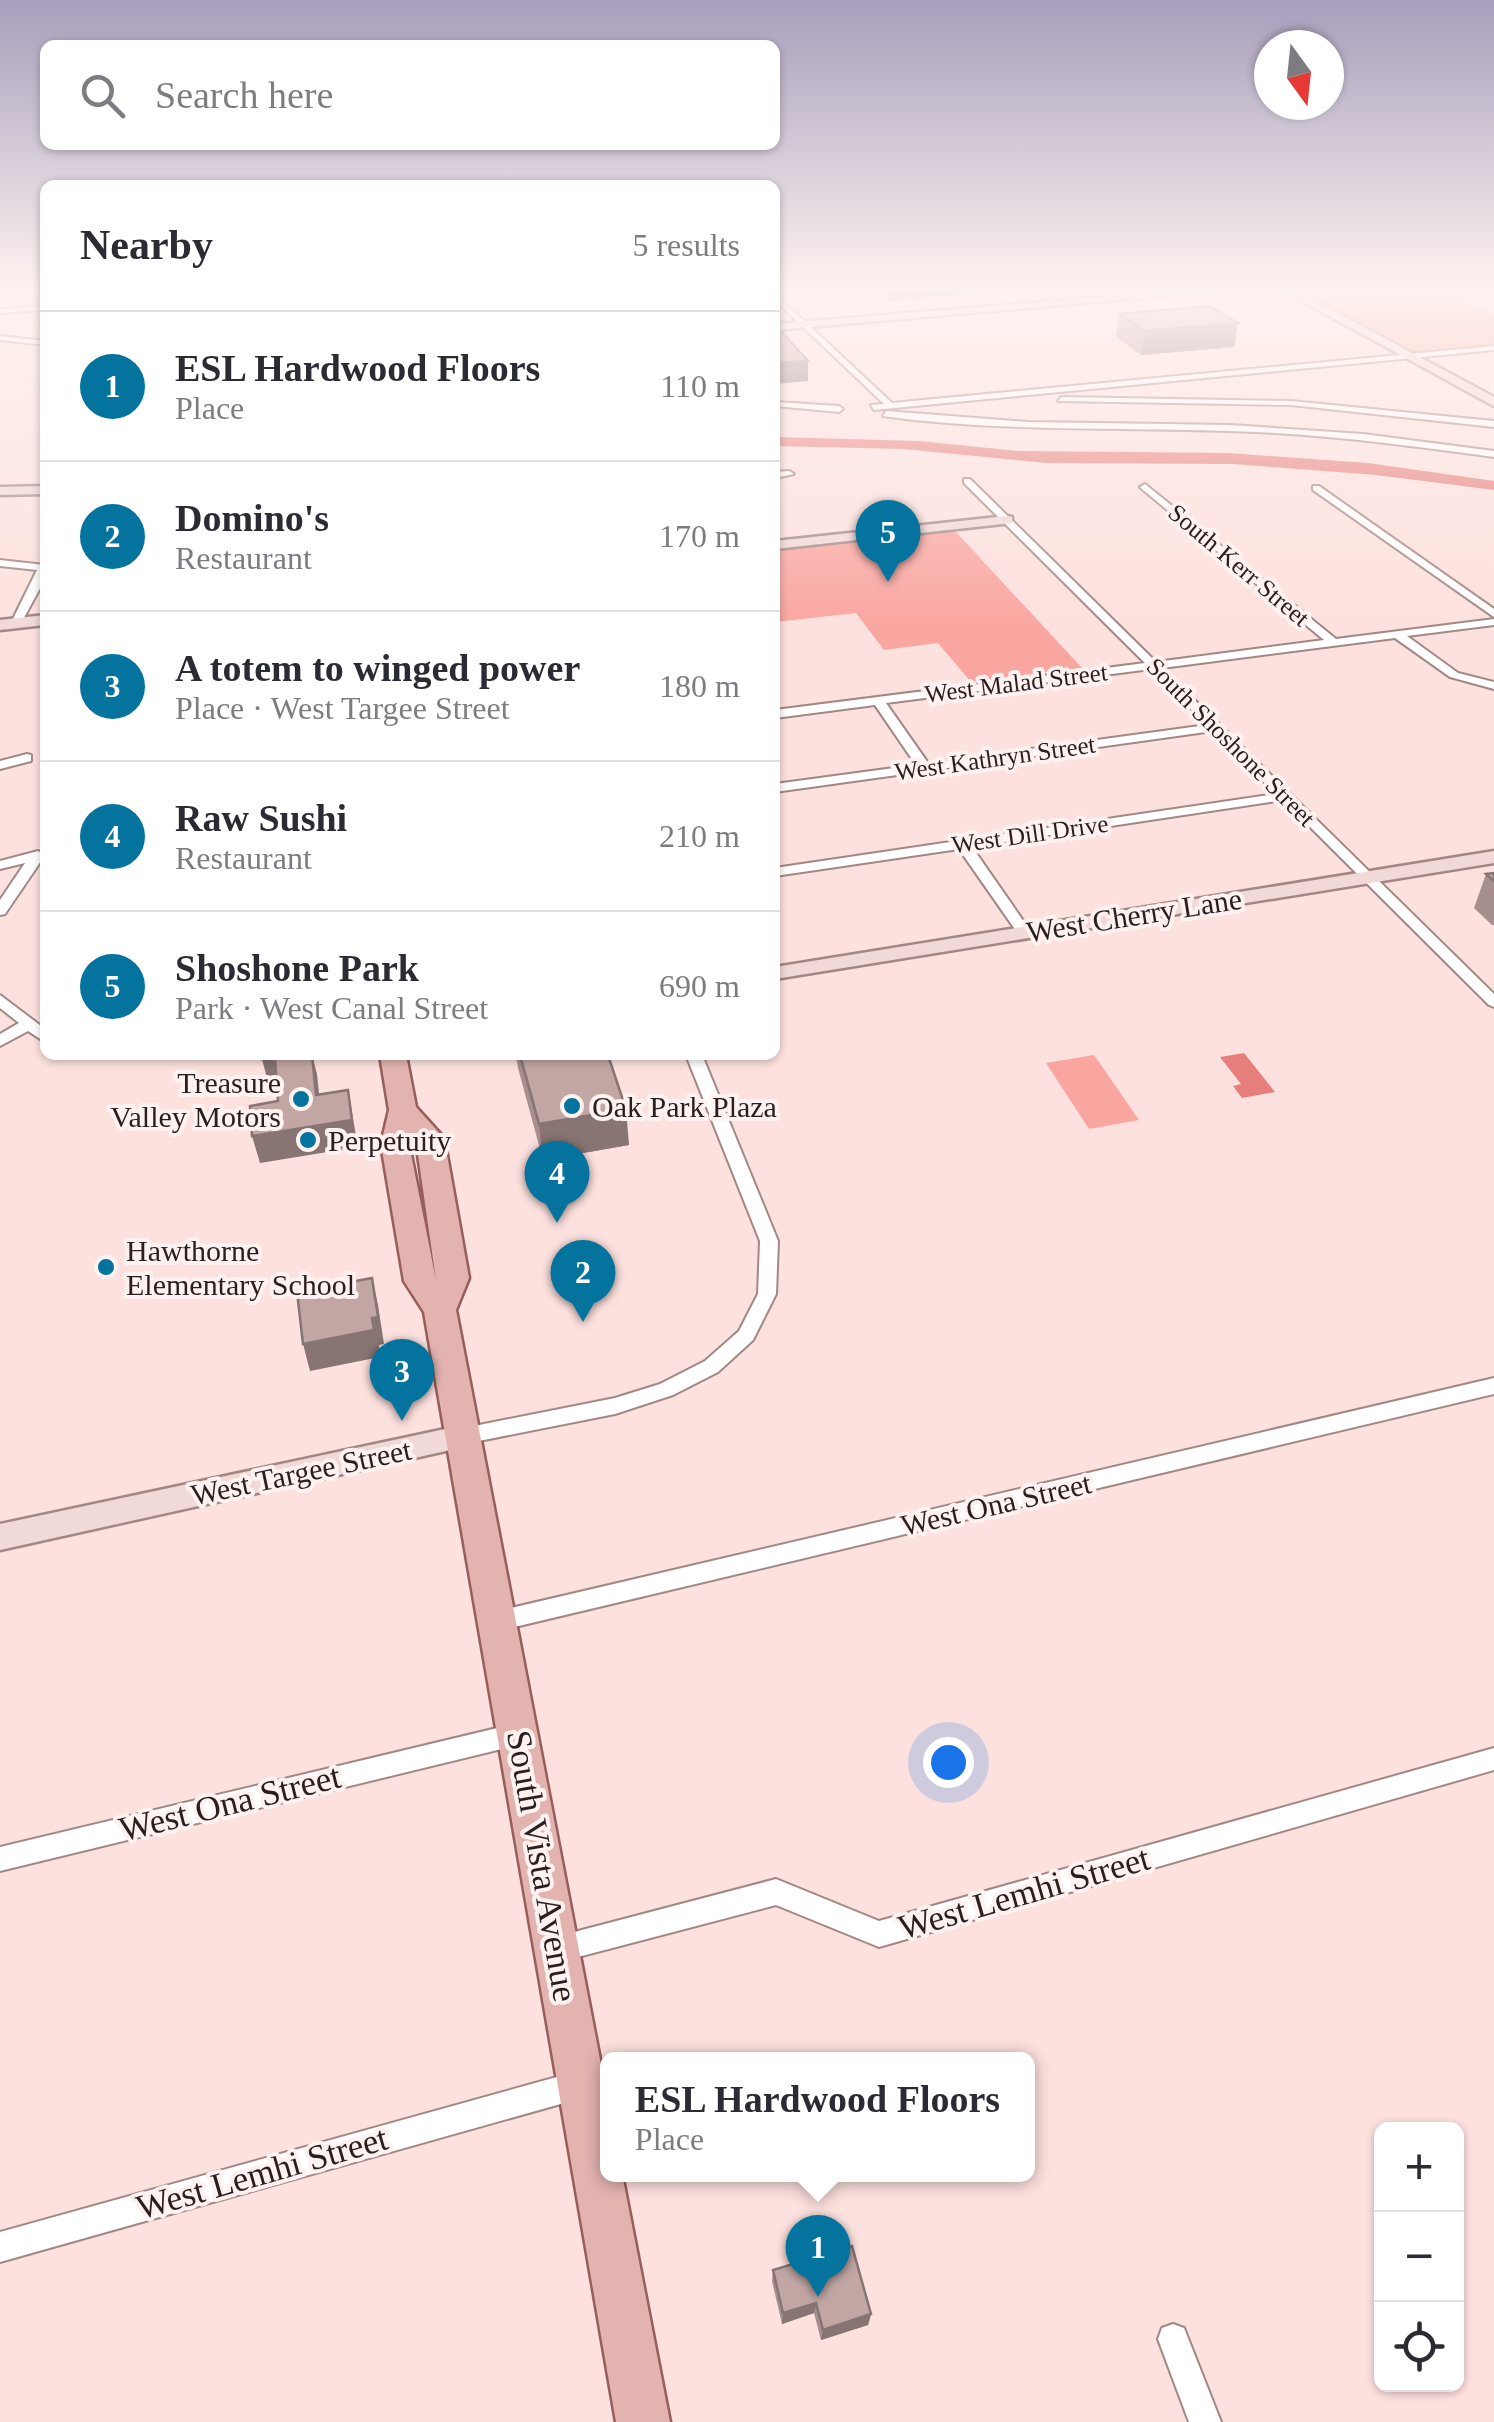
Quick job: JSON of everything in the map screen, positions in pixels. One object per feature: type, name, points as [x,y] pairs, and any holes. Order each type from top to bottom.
[{"type":"main road","name":"South Vista Avenue","points":[[394,1060],[403,1110],[396,1144],[420,1280],[440,1310],[643,2422]]},
{"type":"street","points":[[886,401],[890,405]]},
{"type":"street","points":[[932,401],[873,410],[1029,425],[1231,428],[1362,437],[1494,454]]},
{"type":"street","points":[[1253,401],[1494,424]]},
{"type":"street","points":[[780,404],[839,409]]},
{"type":"street","points":[[780,475],[789,474]]},
{"type":"street","name":"South Shoshone Street","points":[[967,481],[1494,1002]]},
{"type":"street","name":"South Kerr Street","points":[[1144,487],[1333,642]]},
{"type":"street","points":[[1316,488],[1494,614]]},
{"type":"street","points":[[0,491],[40,490]]},
{"type":"street","points":[[780,545],[1007,520]]},
{"type":"street","points":[[0,563],[40,567]]},
{"type":"street","points":[[8,624],[40,577]]},
{"type":"street","points":[[8,624],[40,621]]},
{"type":"street","name":"West Malad Street","points":[[780,713],[1494,622]]},
{"type":"street","points":[[1396,634],[1439,668],[1494,686]]},
{"type":"street","points":[[878,701],[925,768]]},
{"type":"street","name":"West Kathryn Street","points":[[780,787],[1216,727]]},
{"type":"street","points":[[0,765],[27,758]]},
{"type":"street","name":"West Dill Drive","points":[[780,871],[1285,796]]},
{"type":"street","points":[[963,844],[1024,932]]},
{"type":"street","points":[[0,865],[40,854]]},
{"type":"street","points":[[0,911],[40,854]]},
{"type":"street","name":"West Cherry Lane","points":[[780,972],[1494,857]]},
{"type":"street","points":[[0,1000],[40,1034]]},
{"type":"street","points":[[0,1041],[27,1026]]},
{"type":"street","name":"West Targee Street","points":[[0,1537],[641,1398],[684,1383],[714,1367],[754,1329],[767,1302],[774,1272],[769,1241],[696,1060]]},
{"type":"street","name":"West Ona Street","points":[[498,1621],[1494,1386]]},
{"type":"street","name":"West Ona Street","points":[[0,1859],[518,1734]]},
{"type":"street","name":"West Lemhi Street","points":[[558,1950],[776,1892],[803,1898],[865,1932],[880,1934],[1494,1759]]},
{"type":"street","name":"West Lemhi Street","points":[[0,2247],[582,2084]]},
{"type":"street","points":[[1174,2339],[1205,2422]]},
{"type":"shaded area","points":[[780,437],[919,441],[1019,451],[1228,453],[1368,463],[1494,481],[1494,490],[1376,475],[1233,464],[1046,463],[904,449],[780,446]]},
{"type":"shaded area","points":[[955,531],[1082,668],[971,682],[938,643],[884,650],[856,613],[780,621],[780,550]]},
{"type":"shaded area","points":[[1244,1053],[1275,1092],[1242,1098],[1233,1086],[1241,1084],[1220,1057]]},
{"type":"shaded area","points":[[1094,1055],[1139,1120],[1089,1129],[1046,1063]]},
{"type":"building","points":[[275,1060],[312,1060],[316,1095],[348,1090],[352,1120],[252,1136],[250,1106],[278,1101]]},
{"type":"building","points":[[521,1060],[610,1060],[626,1109],[539,1124]]},
{"type":"building","points":[[372,1278],[378,1317],[372,1318],[374,1330],[303,1344],[297,1292]]},
{"type":"building","points":[[852,2246],[871,2314],[823,2330],[816,2303],[783,2313],[773,2270]]},
{"type":"place","name":"Shoshone Park","points":[[888,582]]},
{"type":"place","name":"Treasure Valley Motors","points":[[301,1099]]},
{"type":"place","name":"Oak Park Plaza","points":[[572,1106]]},
{"type":"place","name":"Perpetuity","points":[[308,1140]]},
{"type":"place","name":"Raw Sushi","points":[[557,1223]]},
{"type":"place","name":"Hawthorne Elementary School","points":[[106,1267]]},
{"type":"place","name":"Domino's","points":[[583,1322]]},
{"type":"place","name":"A totem to winged power","points":[[402,1421]]},
{"type":"place","name":"ESL Hardwood Floors","points":[[818,2297]]}]
